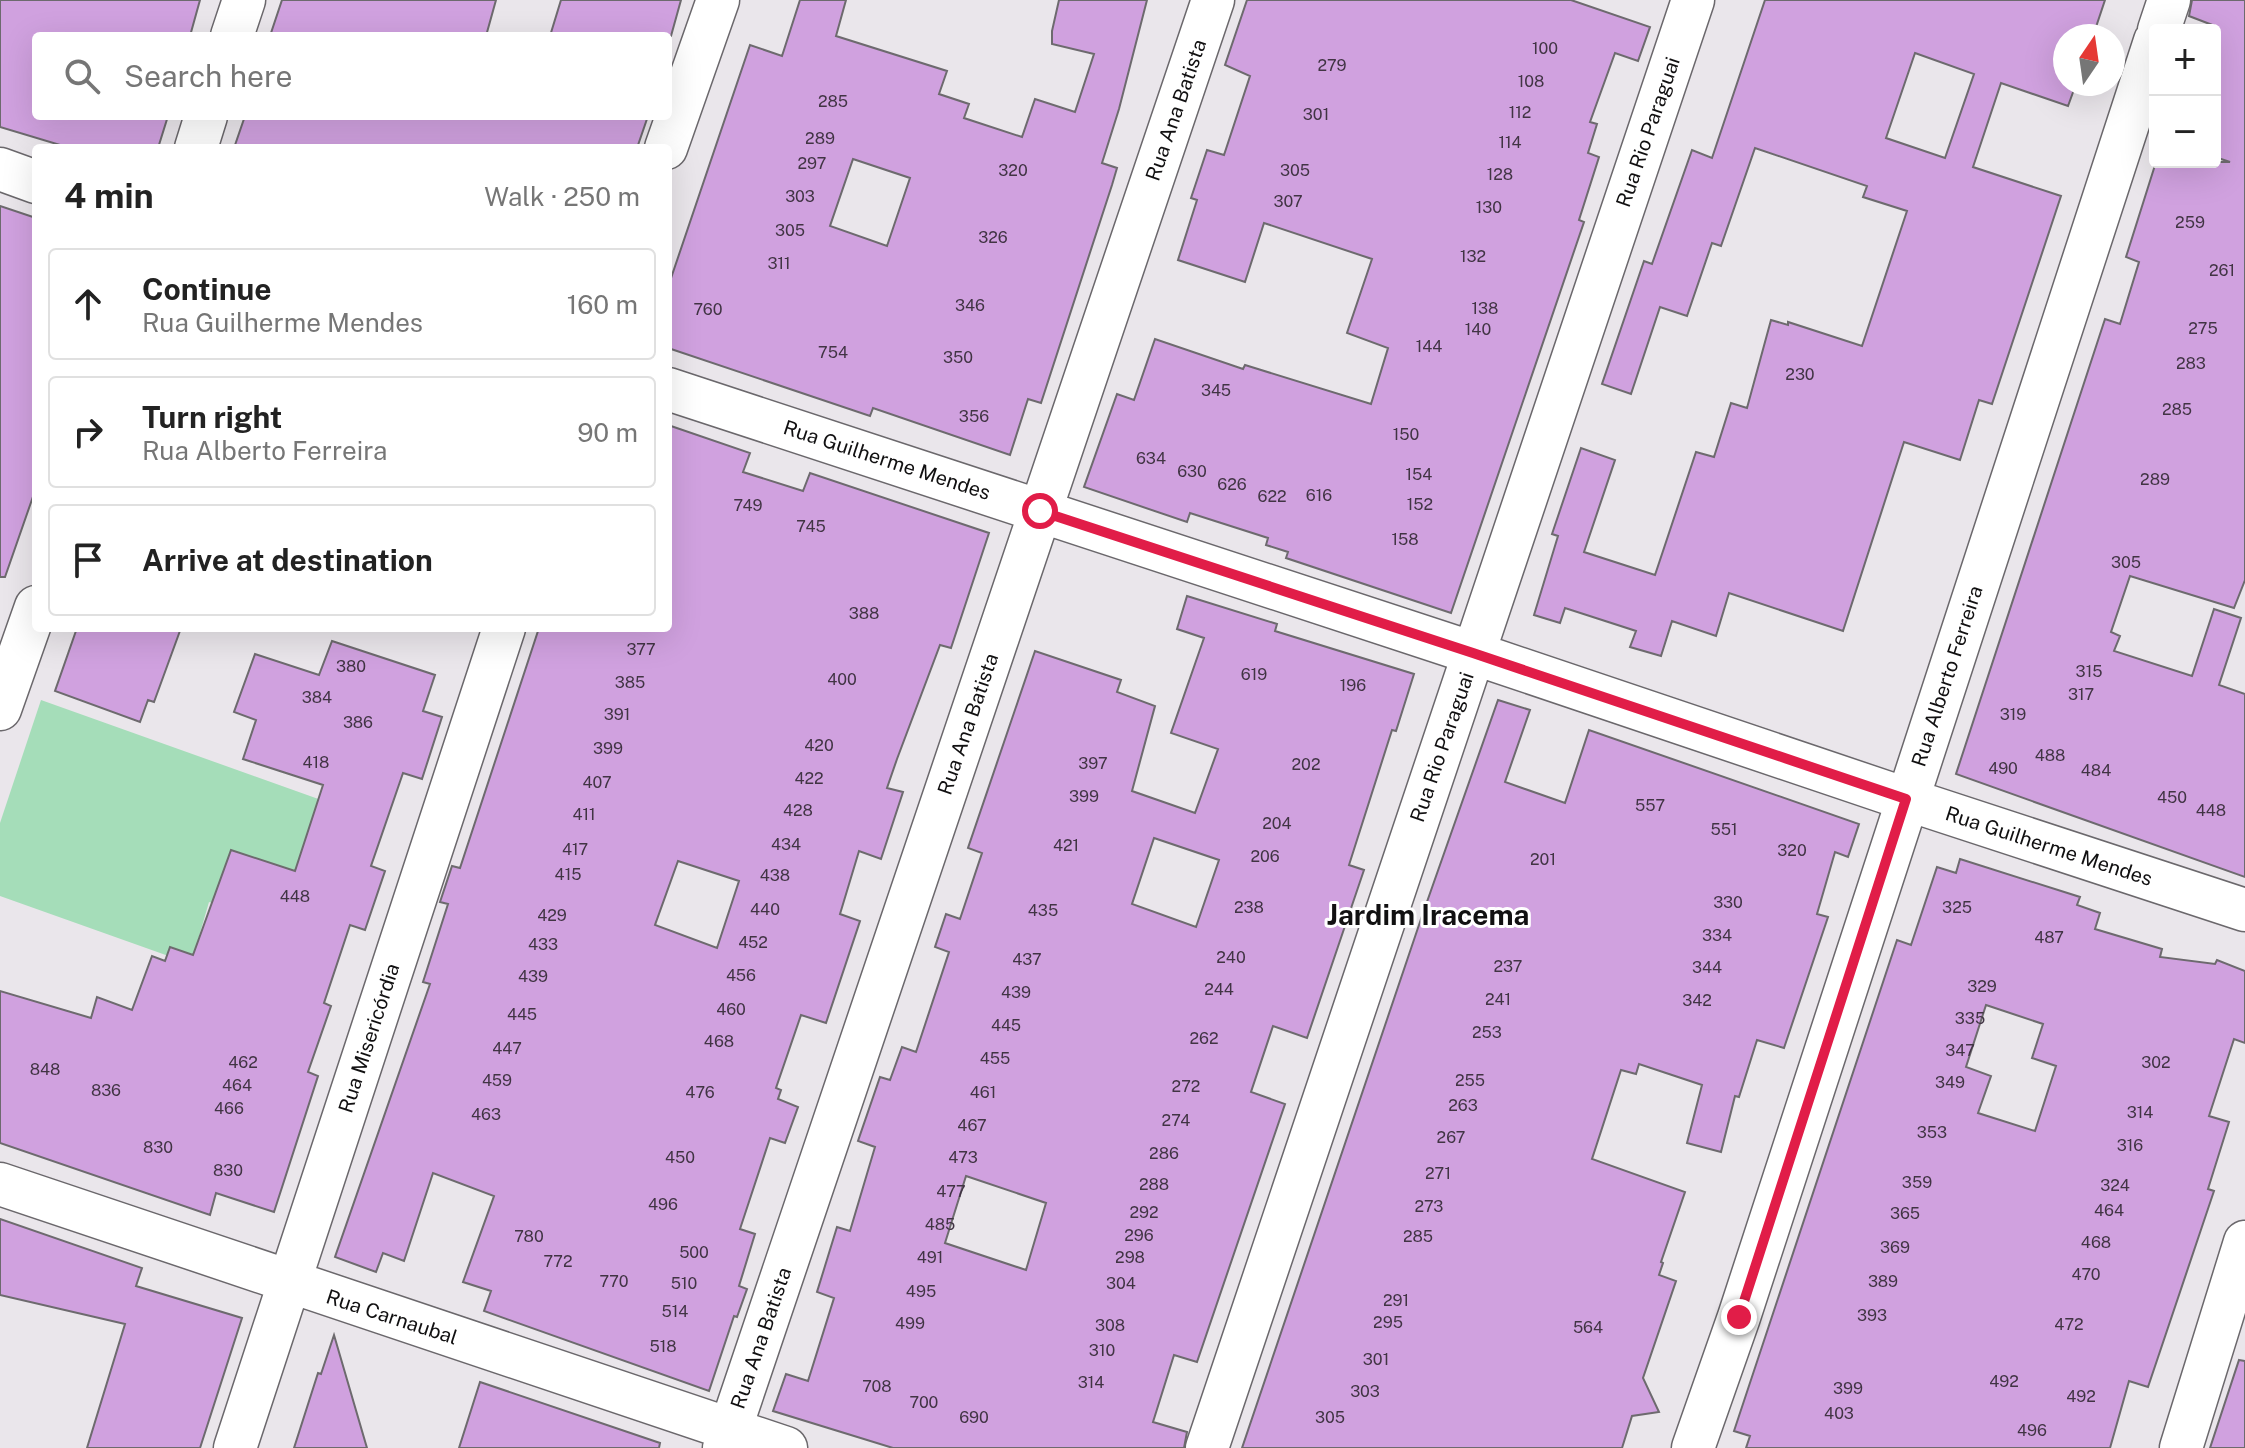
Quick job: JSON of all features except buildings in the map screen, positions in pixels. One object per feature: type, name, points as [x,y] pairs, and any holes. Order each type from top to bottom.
[{"type":"street","points":[[233,32],[244,0]]},
{"type":"street","points":[[667,144],[718,0]]},
{"type":"street","name":"Rua Ana Batista","points":[[727,1439],[1213,0]]},
{"type":"street","name":"Rua Rio Paraguai","points":[[1207,1448],[1693,0]]},
{"type":"street","points":[[2161,24],[2169,0]]},
{"type":"street","name":"Rua Alberto Ferreira","points":[[1693,1448],[1739,1317],[2149,59]]},
{"type":"street","points":[[197,144],[205,120]]},
{"type":"street","points":[[0,169],[32,181]]},
{"type":"street","name":"Rua Guilherme Mendes","points":[[672,390],[2245,910]]},
{"type":"street","points":[[0,709],[32,618]]},
{"type":"street","name":"Rua Misericórdia","points":[[235,1448],[503,632]]},
{"type":"street","name":"Rua Carnaubal","points":[[0,1184],[288,1282],[727,1439],[786,1448]]},
{"type":"street","points":[[2181,1448],[2245,1242]]},
{"type":"green space","points":[[41,700],[324,801],[309,854],[270,921],[209,902],[191,964],[0,896],[0,823]]},
{"type":"district","name":"Jardim Iracema","points":[[1428,914]]},
{"type":"route","points":[[1040,511],[1906,799],[1739,1317]]}]
